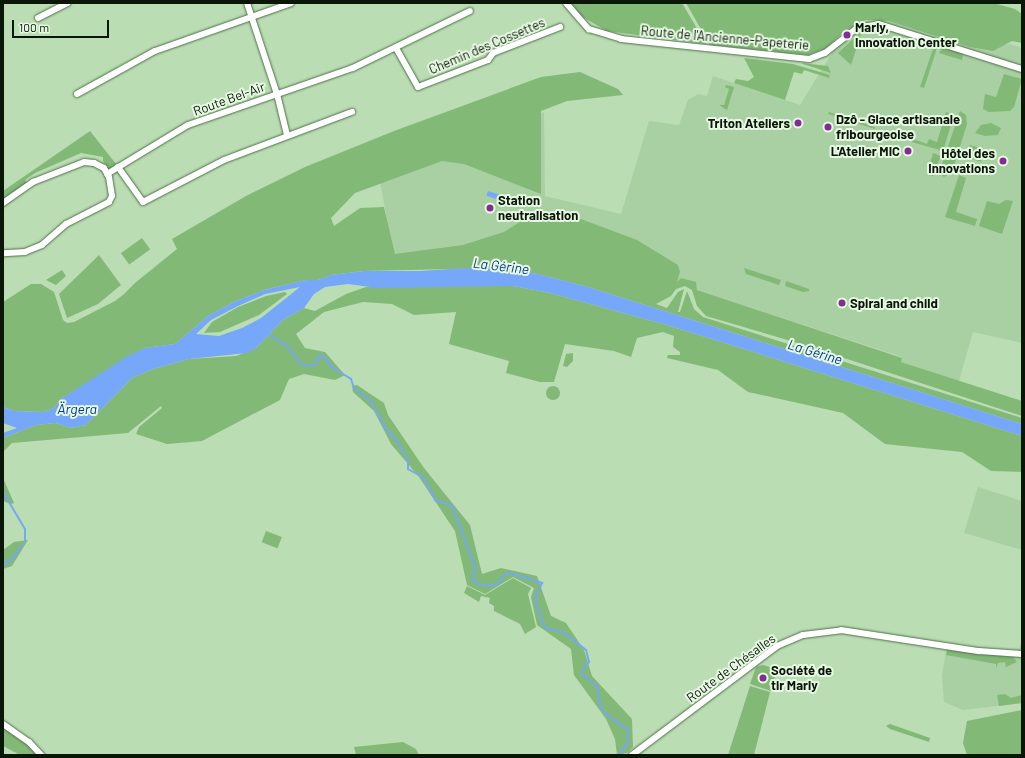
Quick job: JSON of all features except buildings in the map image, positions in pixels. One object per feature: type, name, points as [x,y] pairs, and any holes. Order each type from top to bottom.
[{"type":"street","points":[[38,18],[67,3]]},
{"type":"street","name":"Route Bel-Air","points":[[107,174],[188,126],[277,94],[247,3]]},
{"type":"street","points":[[78,94],[155,51],[291,3]]},
{"type":"street","name":"Route de l'Ancienne-Papeterie","points":[[566,3],[589,29],[621,39],[809,59],[825,53],[857,28],[879,24],[1022,69]]},
{"type":"street","points":[[287,135],[277,94],[353,68],[470,11]]},
{"type":"street","name":"Chemin des Cossettes","points":[[396,48],[418,87],[488,60],[493,53],[560,27]]},
{"type":"street","points":[[118,167],[143,202],[224,160],[287,135],[352,112]]},
{"type":"street","points":[[3,203],[33,182],[84,162],[100,165],[107,174],[112,196],[109,202],[66,224],[32,250],[3,253]]},
{"type":"street","name":"Route de Chésalles","points":[[632,755],[777,646],[803,635],[842,630],[979,651],[1022,654]]},
{"type":"street","points":[[3,724],[29,742],[41,755]]},
{"type":"shaded area","points":[[571,3],[682,3],[706,44],[607,31],[581,16]]},
{"type":"shaded area","points":[[686,3],[993,3],[1015,9],[1022,14],[1022,43],[1012,41],[993,51],[970,47],[889,21],[866,20],[846,30],[825,49],[808,55],[710,45]]},
{"type":"shaded area","points":[[890,20],[977,48],[1010,44],[1022,48],[1022,343],[973,332],[959,381],[901,362],[902,357],[697,290],[695,282],[681,278],[678,283],[587,255],[394,256],[380,182],[544,112],[545,196],[621,214],[649,121],[679,125],[688,100],[698,94],[707,96],[713,76],[800,105],[851,22]]},
{"type":"shaded area","points":[[862,31],[851,65],[838,53]]},
{"type":"shaded area","points":[[934,46],[937,48],[924,88],[920,87]]},
{"type":"shaded area","points":[[942,48],[963,54],[962,60],[939,53]]},
{"type":"shaded area","points":[[744,58],[793,64],[830,75],[829,78],[804,70],[802,74],[794,72],[785,100],[734,83],[736,79],[748,81],[754,77]]},
{"type":"shaded area","points":[[802,63],[828,66],[831,73],[803,64]]},
{"type":"shaded area","points":[[580,72],[618,89],[623,95],[567,101],[541,111],[541,194],[464,164],[442,161],[355,193],[331,218],[334,226],[360,208],[384,207],[395,254],[463,245],[504,232],[534,213],[559,222],[578,218],[637,240],[678,265],[680,272],[677,282],[681,278],[696,282],[697,290],[902,358],[901,362],[1022,401],[1022,416],[801,344],[706,316],[697,306],[692,290],[685,286],[676,289],[671,296],[656,304],[667,308],[678,292],[684,289],[678,312],[680,312],[687,291],[694,309],[703,317],[1022,418],[1022,424],[588,287],[538,274],[496,268],[364,271],[331,275],[318,280],[306,280],[264,290],[234,302],[208,316],[175,344],[145,348],[61,399],[54,408],[44,412],[14,411],[3,407],[3,302],[31,284],[41,284],[54,292],[63,320],[67,323],[74,322],[115,301],[124,294],[135,283],[177,249],[172,239],[246,196],[305,167],[394,131],[541,77]]},
{"type":"shaded area","points":[[1004,74],[1022,79],[1014,107],[1010,111],[989,112],[983,109],[985,94],[996,97]]},
{"type":"shaded area","points":[[726,85],[734,87],[727,110],[719,105],[724,105],[729,89],[725,87]]},
{"type":"shaded area","points":[[960,111],[966,115],[967,124],[954,166],[950,173],[944,177],[939,173]]},
{"type":"shaded area","points":[[829,112],[875,127],[875,129],[828,114]]},
{"type":"shaded area","points":[[946,112],[954,115],[943,151],[912,142],[913,139],[927,144],[929,139],[937,142]]},
{"type":"shaded area","points":[[991,123],[1001,128],[998,135],[985,136],[975,133],[981,125]]},
{"type":"shaded area","points":[[90,131],[116,164],[109,169],[103,161],[103,157],[81,153],[35,173],[25,180],[27,183],[3,201],[3,191]]},
{"type":"shaded area","points":[[970,145],[984,149],[981,162],[966,157]]},
{"type":"shaded area","points":[[933,153],[941,156],[933,176],[927,174]]},
{"type":"shaded area","points":[[959,175],[966,178],[956,212],[977,219],[975,226],[945,217]]},
{"type":"shaded area","points":[[1006,200],[1013,201],[1002,234],[979,226],[987,201],[999,204]]},
{"type":"shaded area","points":[[142,238],[150,249],[129,265],[121,253]]},
{"type":"shaded area","points":[[99,255],[121,285],[98,304],[67,318],[59,294]]},
{"type":"shaded area","points":[[744,268],[781,280],[779,285],[746,274]]},
{"type":"shaded area","points":[[62,270],[66,276],[56,285],[46,280]]},
{"type":"shaded area","points":[[786,281],[809,289],[809,291],[803,292],[785,286]]},
{"type":"shaded area","points":[[477,285],[513,286],[550,293],[667,325],[1022,436],[1022,472],[991,471],[962,452],[885,444],[843,413],[748,392],[718,370],[667,358],[668,355],[680,355],[680,352],[673,347],[674,336],[663,332],[637,338],[631,357],[614,351],[565,344],[554,382],[540,382],[506,373],[509,361],[449,344],[456,312],[414,315],[392,304],[363,302],[324,312],[296,334],[305,348],[325,352],[345,375],[335,380],[304,374],[289,379],[280,400],[202,441],[167,444],[136,434],[139,427],[162,408],[161,406],[128,433],[12,443],[3,452],[3,438],[36,425],[55,423],[71,428],[86,425],[132,378],[153,369],[189,359],[236,356],[256,348],[283,320],[304,308],[315,311],[346,294],[366,287]]},
{"type":"shaded area","points":[[285,292],[287,294],[259,315],[220,332],[204,333],[212,322],[238,307],[266,296]]},
{"type":"shaded area","points":[[573,353],[573,361],[567,367],[563,366],[566,354]]},
{"type":"shaded area","points":[[357,385],[384,403],[388,415],[424,468],[470,525],[482,574],[501,568],[537,576],[551,616],[566,623],[584,650],[592,676],[632,719],[633,747],[627,753],[617,755],[615,739],[606,719],[574,675],[571,649],[537,625],[531,597],[534,588],[513,577],[485,594],[467,585],[455,531],[419,477],[391,444],[374,411],[353,392],[352,386]]},
{"type":"shaded area","points":[[550,386],[556,386],[560,390],[560,396],[556,400],[550,400],[546,396],[546,390]]},
{"type":"shaded area","points":[[3,478],[14,503],[11,504],[3,501]]},
{"type":"shaded area","points":[[978,487],[1022,501],[1022,550],[964,533]]},
{"type":"shaded area","points":[[266,531],[282,537],[278,548],[262,542]]},
{"type":"shaded area","points":[[28,540],[12,566],[3,569],[3,550],[14,542]]},
{"type":"shaded area","points":[[513,578],[531,588],[528,594],[536,627],[525,634],[520,624],[494,611],[494,606],[489,603],[490,598],[481,596],[479,602],[464,593],[467,586],[485,595]]},
{"type":"shaded area","points":[[1022,640],[1022,703],[963,710],[944,702],[942,675],[947,647],[1011,654],[1019,649]]},
{"type":"shaded area","points":[[947,650],[1013,657],[1017,662],[1006,667],[1005,662],[998,663],[996,668],[996,664],[946,655]]},
{"type":"shaded area","points":[[763,665],[777,669],[771,691],[750,684],[756,667]]},
{"type":"shaded area","points":[[750,686],[770,692],[754,755],[728,755]]},
{"type":"shaded area","points":[[1005,694],[1011,698],[1022,695],[1022,703],[999,706],[997,695]]},
{"type":"shaded area","points":[[1022,710],[1022,755],[967,755],[963,743],[967,721]]},
{"type":"shaded area","points":[[890,724],[930,738],[929,742],[890,729],[886,726]]},
{"type":"shaded area","points":[[3,726],[26,742],[38,755],[20,755],[3,746]]},
{"type":"shaded area","points":[[403,742],[416,749],[419,755],[356,755],[354,747]]},
{"type":"water","points":[[488,191],[512,199],[510,203],[486,196]]},
{"type":"water","name":"Ärgera","points":[[496,268],[538,274],[588,287],[1022,424],[1022,436],[667,325],[550,293],[513,286],[378,288],[348,284],[325,287],[314,294],[304,308],[283,320],[256,348],[247,353],[189,359],[153,369],[132,378],[86,425],[71,428],[55,423],[36,425],[3,438],[3,433],[17,428],[3,423],[3,407],[14,411],[44,412],[54,408],[61,399],[126,357],[145,348],[175,344],[208,316],[234,302],[264,290],[306,280],[318,280],[331,275],[364,271],[420,271]],"holes":[[[300,287],[261,318],[242,328],[219,336],[196,334],[211,320],[238,306],[265,294]]]},
{"type":"waterway","points":[[268,334],[287,346],[301,364],[312,366],[316,363],[320,355],[323,356],[333,368],[351,379],[354,388],[371,402],[386,429],[397,441],[408,461],[408,469],[424,478],[435,500],[452,506],[475,567],[473,580],[478,584],[490,586],[498,584],[505,574],[510,573],[542,583],[535,599],[543,624],[548,629],[565,633],[586,650],[589,662],[583,669],[582,674],[597,686],[600,706],[606,714],[628,730],[628,742],[619,755]]},
{"type":"waterway","points":[[3,492],[25,529],[25,542]]},
{"type":"waterway","points":[[3,563],[9,562],[22,546]]},
{"type":"place","name":"Marly, Innovation Center","points":[[847,35]]},
{"type":"place","name":"Triton Ateliers","points":[[798,123]]},
{"type":"place","name":"Dzô - Glace artisanale fribourgeoise","points":[[828,127]]},
{"type":"place","name":"L'Atelier MIC","points":[[908,151]]},
{"type":"place","name":"Hôtel des Innovations","points":[[1003,161]]},
{"type":"place","name":"Station neutralisation","points":[[490,208]]},
{"type":"place","name":"Spiral and child","points":[[842,303]]},
{"type":"place","name":"Société de tir Marly","points":[[763,678]]},
{"type":"water label","name":"La Gérine","points":[[501,266]]},
{"type":"water label","name":"La Gérine","points":[[815,352]]}]
